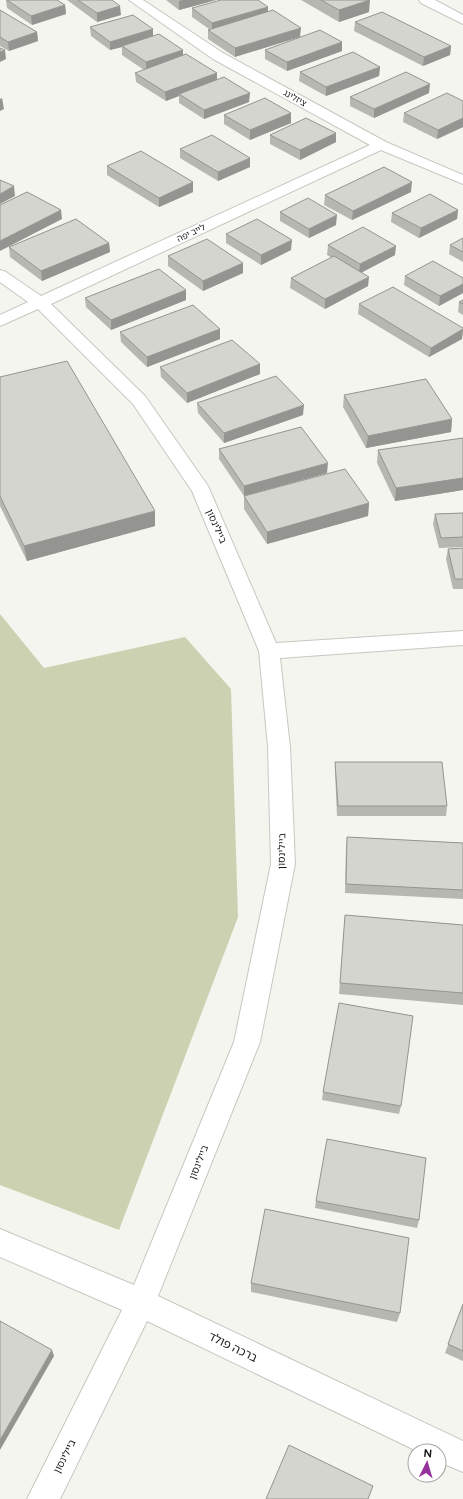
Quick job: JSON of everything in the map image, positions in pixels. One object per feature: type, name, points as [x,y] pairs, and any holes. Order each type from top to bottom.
[{"type":"street","name":"ציזלינג","points":[[135,0],[218,56],[381,145],[463,180]]},
{"type":"street","points":[[425,0],[463,20]]},
{"type":"street","name":"לייב יפה","points":[[0,321],[381,145]]},
{"type":"street","name":"ביילינסון","points":[[0,275],[41,303],[139,400],[201,490],[269,651],[279,747],[283,864],[247,1042],[141,1303],[43,1499]]},
{"type":"street","points":[[269,651],[463,638]]},
{"type":"street","name":"ברכה פולד","points":[[0,1243],[141,1303],[463,1458]]},
{"type":"green space","points":[[0,614],[44,668],[185,637],[231,689],[238,917],[119,1230],[0,1185]]},
{"type":"building","points":[[7,0],[57,0],[65,5],[31,16]]},
{"type":"building","points":[[78,0],[112,0],[120,6],[97,13]]},
{"type":"building","points":[[221,0],[258,0],[268,7],[212,23],[192,8]]},
{"type":"building","points":[[321,0],[370,0],[339,10]]},
{"type":"building","points":[[0,10],[37,32],[8,42],[0,37]]},
{"type":"building","points":[[273,10],[301,28],[235,48],[208,30]]},
{"type":"building","points":[[382,12],[451,46],[424,57],[355,22]]},
{"type":"building","points":[[133,15],[153,29],[110,42],[90,27]]},
{"type":"building","points":[[320,30],[342,42],[287,62],[265,50]]},
{"type":"building","points":[[159,34],[183,50],[146,62],[122,46]]},
{"type":"building","points":[[353,52],[380,67],[326,87],[300,72]]},
{"type":"building","points":[[186,54],[217,73],[165,92],[135,73]]},
{"type":"building","points":[[406,72],[430,84],[374,109],[350,97]]},
{"type":"building","points":[[224,77],[250,93],[204,110],[179,94]]},
{"type":"building","points":[[447,93],[463,101],[463,118],[438,130],[404,113]]},
{"type":"building","points":[[265,98],[291,113],[250,130],[224,115]]},
{"type":"building","points":[[306,118],[336,133],[300,150],[270,135]]},
{"type":"building","points":[[212,135],[250,158],[218,172],[180,149]]},
{"type":"building","points":[[141,151],[193,182],[159,198],[107,166]]},
{"type":"building","points":[[384,167],[412,182],[353,211],[325,195]]},
{"type":"building","points":[[0,180],[14,186],[0,194]]},
{"type":"building","points":[[27,192],[61,210],[0,241],[0,205]]},
{"type":"building","points":[[430,194],[458,210],[421,228],[392,213]]},
{"type":"building","points":[[308,198],[337,215],[309,229],[280,212]]},
{"type":"building","points":[[76,219],[109,243],[41,271],[9,247]]},
{"type":"building","points":[[257,219],[292,240],[261,255],[226,234]]},
{"type":"building","points":[[363,227],[396,246],[360,264],[328,245]]},
{"type":"building","points":[[463,238],[463,252],[450,245]]},
{"type":"building","points":[[207,239],[243,263],[203,281],[168,256]]},
{"type":"building","points":[[334,256],[369,277],[325,299],[291,278]]},
{"type":"building","points":[[433,261],[463,278],[463,284],[440,296],[405,276]]},
{"type":"building","points":[[159,269],[186,290],[111,320],[85,298]]},
{"type":"building","points":[[393,287],[463,329],[431,348],[359,304]]},
{"type":"building","points":[[193,305],[220,329],[147,357],[120,332]]},
{"type":"building","points":[[232,340],[260,364],[187,393],[160,367]]},
{"type":"building","points":[[67,361],[155,511],[24,546],[0,496],[0,377]]},
{"type":"building","points":[[276,376],[304,405],[224,433],[197,403]]},
{"type":"building","points":[[426,379],[452,419],[368,436],[344,395]]},
{"type":"building","points":[[301,427],[328,463],[244,486],[219,449]]},
{"type":"building","points":[[463,438],[463,478],[396,488],[378,450]]},
{"type":"building","points":[[345,469],[369,503],[267,532],[244,496]]},
{"type":"building","points":[[463,513],[463,537],[441,538],[435,514]]},
{"type":"building","points":[[463,548],[463,579],[455,579],[448,549]]},
{"type":"building","points":[[335,762],[442,762],[447,806],[338,806]]},
{"type":"building","points":[[347,837],[463,843],[463,890],[346,884]]},
{"type":"building","points":[[345,915],[463,925],[463,993],[340,983]]},
{"type":"building","points":[[339,1003],[413,1016],[401,1106],[323,1092]]},
{"type":"building","points":[[327,1139],[426,1158],[419,1220],[316,1201]]},
{"type":"building","points":[[265,1209],[409,1238],[400,1313],[251,1283]]},
{"type":"building","points":[[463,1304],[463,1351],[448,1344]]},
{"type":"building","points":[[0,1321],[52,1350],[0,1440]]},
{"type":"building","points":[[289,1445],[373,1486],[368,1499],[266,1499]]}]
